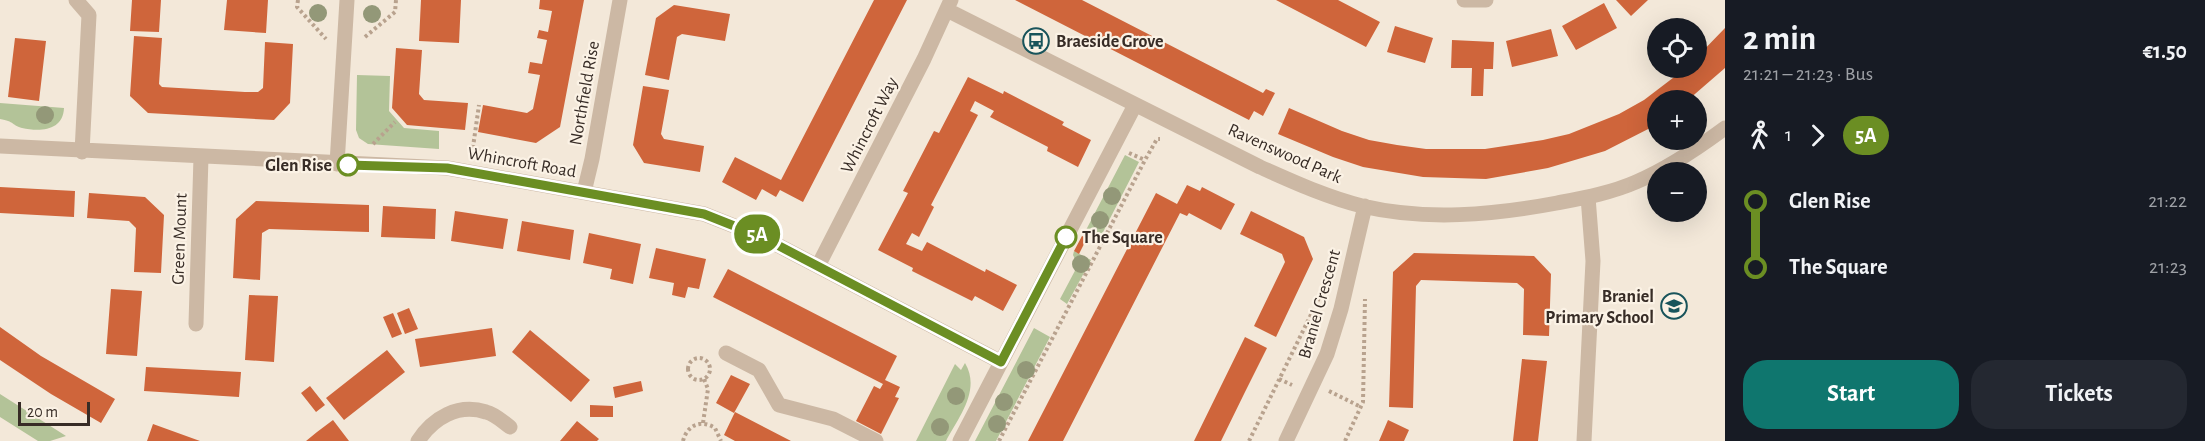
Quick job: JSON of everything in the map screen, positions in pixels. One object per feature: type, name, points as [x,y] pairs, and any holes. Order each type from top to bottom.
[{"type":"street","points":[[76,0],[89,15],[82,152]]},
{"type":"street","points":[[337,164],[347,0]]},
{"type":"street","name":"Northfield Rise","points":[[584,192],[620,0]]},
{"type":"street","points":[[1464,0],[1486,0]]},
{"type":"street","name":"Ravenswood Park","points":[[949,5],[984,27],[1135,105],[1311,189],[1365,206],[1405,213],[1489,214],[1588,197],[1636,182],[1709,140],[1725,128]]},
{"type":"street","name":"Whincroft Way","points":[[818,266],[924,59],[949,5]]},
{"type":"street","points":[[960,441],[1135,105]]},
{"type":"street","name":"Whincroft Road","points":[[0,147],[447,168],[704,214],[762,237],[1001,362]]},
{"type":"street","name":"Green Mount","points":[[196,324],[201,156]]},
{"type":"street","points":[[1584,441],[1593,261],[1588,197]]},
{"type":"street","name":"Braniel Crescent","points":[[1286,441],[1328,354],[1365,206]]},
{"type":"street","points":[[726,353],[759,370],[779,405],[833,419],[876,441]]},
{"type":"street","points":[[418,441],[425,431],[446,414],[469,409],[489,412],[510,427]]},
{"type":"path","points":[[472,155],[479,105]]},
{"type":"path","points":[[368,149],[395,122]]},
{"type":"path","points":[[999,441],[1145,160],[1157,139],[1163,139]]},
{"type":"path","points":[[1126,151],[1145,160]]},
{"type":"path","points":[[1249,441],[1329,277]]},
{"type":"path","points":[[1345,441],[1363,402],[1365,292]]},
{"type":"path","points":[[699,357],[709,363],[710,374],[704,379],[696,380],[690,376],[687,369],[692,359],[699,357]]},
{"type":"path","points":[[704,379],[708,389],[704,423]]},
{"type":"path","points":[[1314,384],[1361,407]]},
{"type":"path","points":[[683,441],[687,430],[698,423],[715,428],[720,441]]},
{"type":"green space","points":[[357,75],[390,76],[389,111],[404,128],[439,131],[439,149],[368,144],[359,138],[356,130]]},
{"type":"green space","points":[[0,103],[64,108],[63,116],[60,121],[49,128],[36,130],[19,127],[0,119]]},
{"type":"green space","points":[[1125,155],[1139,162],[1100,238],[1086,230]]},
{"type":"green space","points":[[1074,251],[1091,260],[1067,304],[1060,299],[1078,265],[1073,255]]},
{"type":"green space","points":[[1034,328],[1050,337],[996,441],[975,441]]},
{"type":"green space","points":[[965,363],[971,383],[969,393],[962,413],[946,441],[916,441],[955,364],[961,370]]},
{"type":"green space","points":[[0,394],[66,436],[50,441],[38,441],[0,417]]},
{"type":"building","points":[[132,0],[161,0],[159,32],[130,31]]},
{"type":"building","points":[[227,0],[268,0],[266,33],[224,30]]},
{"type":"building","points":[[421,0],[461,0],[459,43],[419,41]]},
{"type":"building","points":[[540,0],[584,0],[560,127],[536,143],[478,132],[483,105],[527,113],[533,109],[540,75],[528,73],[530,62],[542,64],[547,40],[537,38],[539,30],[548,32],[552,11],[539,9]]},
{"type":"building","points":[[874,0],[907,0],[803,202],[780,190],[776,197],[762,189],[756,200],[722,182],[735,157],[781,180]]},
{"type":"building","points":[[1015,0],[1082,0],[1263,93],[1266,89],[1275,93],[1263,116],[1254,111],[1249,120]]},
{"type":"building","points":[[1276,0],[1338,0],[1380,22],[1366,47]]},
{"type":"building","points":[[1616,0],[1648,0],[1631,16]]},
{"type":"building","points":[[1604,3],[1617,28],[1576,50],[1562,26]]},
{"type":"building","points":[[674,5],[730,14],[725,41],[682,34],[677,37],[669,80],[645,75],[656,18]]},
{"type":"building","points":[[1395,26],[1433,38],[1425,63],[1387,52]]},
{"type":"building","points":[[1725,28],[1725,68],[1700,90],[1657,90],[1673,78],[1707,78],[1707,47]]},
{"type":"building","points":[[1551,29],[1558,56],[1512,67],[1506,41]]},
{"type":"building","points":[[134,36],[162,38],[159,84],[162,87],[245,92],[258,92],[263,88],[265,42],[293,44],[290,103],[274,120],[148,113],[130,96]]},
{"type":"building","points":[[15,38],[46,41],[39,101],[8,97]]},
{"type":"building","points":[[1452,40],[1494,42],[1493,69],[1484,69],[1483,96],[1471,96],[1472,68],[1451,68]]},
{"type":"building","points":[[396,48],[422,50],[419,94],[424,100],[468,103],[465,130],[407,125],[392,108]]},
{"type":"building","points":[[968,77],[1003,94],[1004,91],[1064,122],[1062,125],[1091,140],[1078,167],[1047,151],[1048,147],[990,117],[994,111],[975,101],[970,111],[978,115],[931,205],[934,207],[919,237],[912,233],[906,244],[922,251],[927,242],[985,272],[986,269],[1017,285],[1003,311],[975,296],[972,301],[912,271],[913,268],[878,250],[908,193],[903,191],[934,131],[939,133]]},
{"type":"building","points":[[643,86],[669,90],[661,134],[664,139],[704,146],[700,172],[644,163],[633,145]]},
{"type":"building","points":[[1647,98],[1647,130],[1605,151],[1548,168],[1486,179],[1423,177],[1363,167],[1278,134],[1289,108],[1369,140],[1426,149],[1485,149],[1569,134],[1619,114]]},
{"type":"building","points":[[1187,185],[1200,191],[1202,187],[1235,204],[1221,230],[1189,213],[1187,216],[1180,213],[1063,441],[1028,441],[1156,193],[1177,204]]},
{"type":"building","points":[[0,187],[75,191],[74,217],[0,213]]},
{"type":"building","points":[[89,193],[145,197],[164,215],[161,273],[134,272],[136,228],[129,221],[87,218]]},
{"type":"building","points":[[256,201],[369,205],[369,232],[269,229],[262,233],[260,280],[233,278],[236,219]]},
{"type":"building","points":[[383,206],[436,209],[435,239],[381,237]]},
{"type":"building","points":[[455,211],[508,219],[503,249],[451,241]]},
{"type":"building","points":[[1251,211],[1304,237],[1313,259],[1276,337],[1254,326],[1285,262],[1282,254],[1240,234]]},
{"type":"building","points":[[522,221],[574,230],[570,260],[517,251]]},
{"type":"building","points":[[589,233],[641,244],[633,284],[610,279],[612,269],[583,263]]},
{"type":"building","points":[[1082,236],[1087,238],[1079,254],[1074,251]]},
{"type":"building","points":[[656,248],[706,259],[699,289],[688,287],[685,298],[672,295],[674,283],[649,278]]},
{"type":"building","points":[[1414,253],[1534,256],[1551,274],[1549,336],[1523,335],[1524,289],[1517,283],[1421,280],[1416,286],[1413,408],[1389,407],[1393,272]]},
{"type":"building","points":[[728,269],[897,356],[885,380],[900,387],[895,397],[899,398],[881,434],[856,421],[874,386],[880,389],[883,384],[713,297]]},
{"type":"building","points":[[111,289],[142,291],[137,356],[106,354]]},
{"type":"building","points":[[249,295],[278,296],[274,362],[245,360]]},
{"type":"building","points":[[409,308],[418,329],[405,334],[397,313]]},
{"type":"building","points":[[393,313],[402,334],[392,338],[383,317]]},
{"type":"building","points":[[0,327],[41,356],[115,399],[101,423],[51,394],[0,360]]},
{"type":"building","points":[[492,328],[496,356],[420,367],[415,339]]},
{"type":"building","points":[[530,330],[590,380],[571,402],[512,352]]},
{"type":"building","points":[[1245,337],[1267,348],[1221,441],[1194,441]]},
{"type":"building","points":[[387,350],[405,372],[344,420],[326,398]]},
{"type":"building","points":[[1522,359],[1547,361],[1538,441],[1513,441]]},
{"type":"building","points":[[146,367],[241,372],[239,397],[144,391]]},
{"type":"building","points":[[731,375],[750,384],[734,413],[716,403]]},
{"type":"building","points":[[641,381],[643,391],[615,398],[613,387]]},
{"type":"building","points":[[310,386],[325,405],[316,412],[301,393]]},
{"type":"building","points":[[590,405],[613,406],[613,417],[590,417]]},
{"type":"building","points":[[735,412],[791,441],[735,441],[724,435]]},
{"type":"building","points":[[333,420],[349,441],[306,441],[317,432]]},
{"type":"building","points":[[1388,420],[1409,430],[1404,441],[1379,441]]},
{"type":"building","points":[[577,421],[599,439],[597,441],[560,441]]},
{"type":"building","points":[[153,424],[200,441],[147,441]]},
{"type":"bus line","name":"5A","points":[[348,165],[447,168],[704,214],[762,237],[1001,362],[1066,237]]},
{"type":"place","name":"Braeside Grove","points":[[1036,41]]},
{"type":"place","name":"Glen Rise","points":[[348,165]]},
{"type":"place","name":"The Square","points":[[1066,237]]},
{"type":"place","name":"Braniel Primary School","points":[[1674,306]]}]
